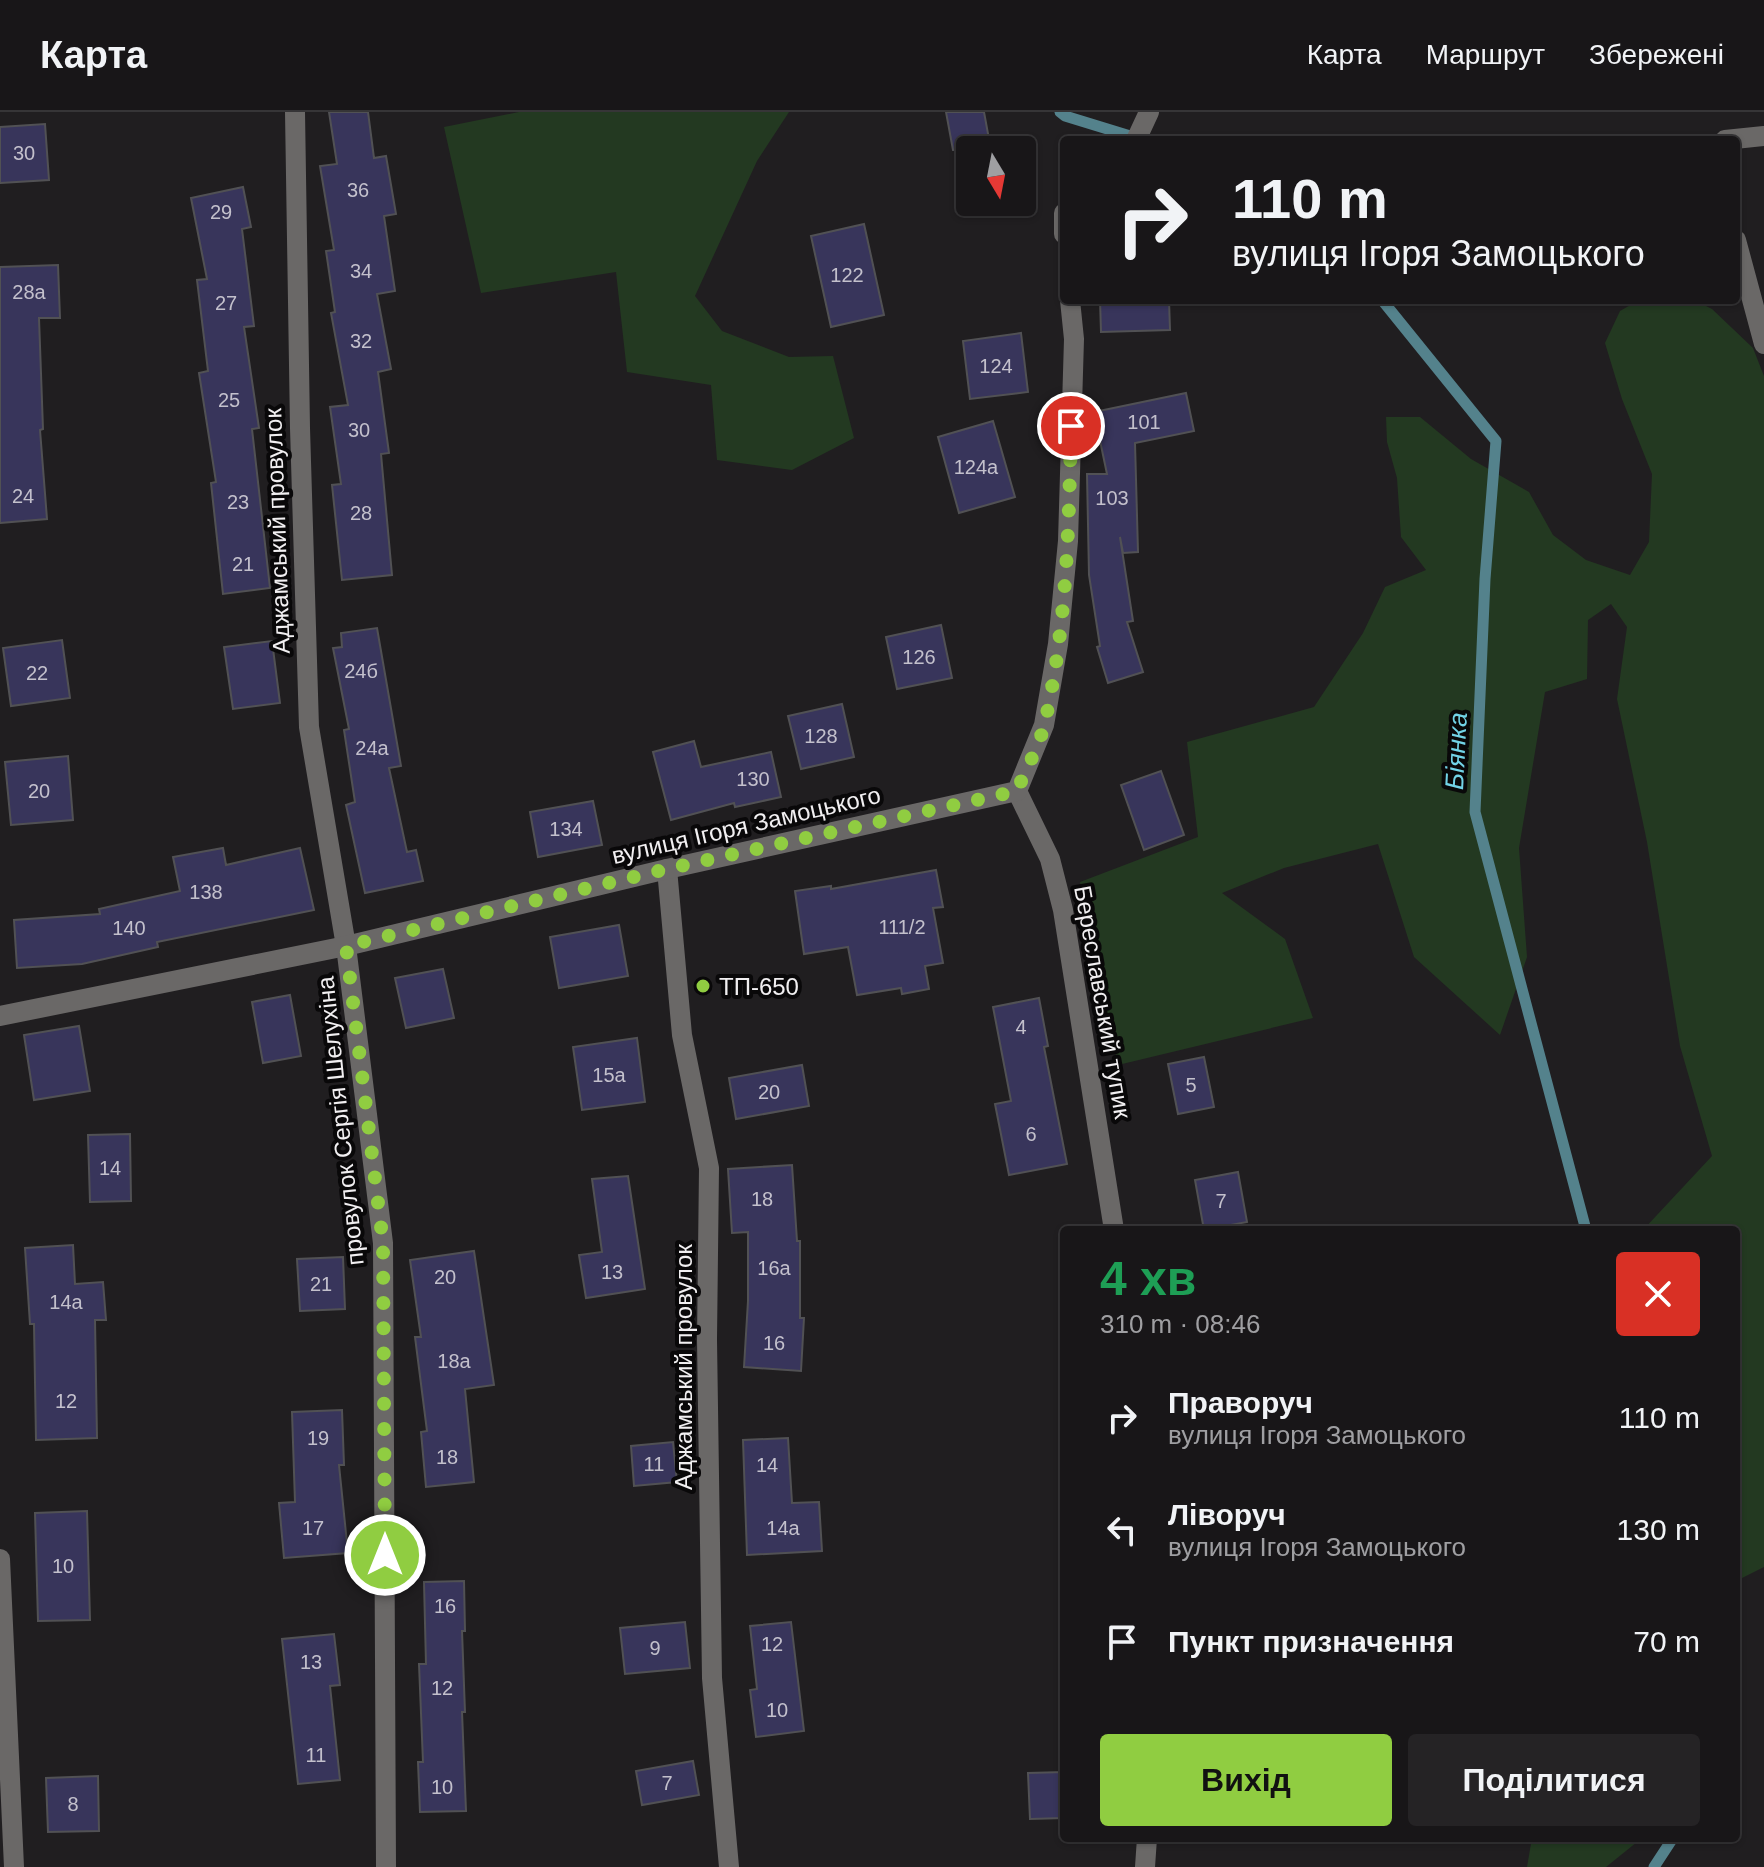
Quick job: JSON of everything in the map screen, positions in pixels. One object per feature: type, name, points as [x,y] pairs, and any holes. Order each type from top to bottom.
[{"type":"street","name":"Аджамський провулок","points":[[295,112],[309,727],[346,946]]},
{"type":"street","points":[[1138,136],[1149,112]]},
{"type":"street","points":[[1740,138],[1764,136]]},
{"type":"street","points":[[1740,255],[1764,344]]},
{"type":"street","points":[[1017,791],[1044,725],[1060,630],[1068,541],[1074,339],[1070,304]]},
{"type":"street","name":"вулиця Ігоря Замоцького","points":[[0,1016],[346,946],[667,869],[1017,791]]},
{"type":"street","name":"Береславський тупик","points":[[1017,791],[1050,859],[1063,910],[1113,1226]]},
{"type":"street","name":"Аджамський провулок","points":[[667,869],[682,1035],[709,1168],[707,1340],[712,1678],[729,1867]]},
{"type":"street","name":"провулок Сергія Шелухіна","points":[[346,946],[383,1243],[386,1867]]},
{"type":"street","points":[[0,1559],[14,1867]]},
{"type":"street","points":[[1145,1867],[1147,1842]]},
{"type":"green space","points":[[519,112],[789,112],[757,161],[695,296],[722,331],[789,357],[833,356],[854,438],[792,470],[717,460],[711,385],[627,372],[616,272],[481,293],[444,127]]},
{"type":"green space","points":[[1632,304],[1702,304],[1712,309],[1753,348],[1764,376],[1764,1567],[1740,1579],[1740,1226],[1647,1226],[1712,1156],[1680,1046],[1647,842],[1617,699],[1627,627],[1611,604],[1588,620],[1587,679],[1545,692],[1519,848],[1527,957],[1500,1035],[1414,957],[1378,844],[1284,868],[1222,893],[1285,939],[1313,1018],[1118,1065],[1080,882],[1198,837],[1187,742],[1314,707],[1363,633],[1385,587],[1426,570],[1401,537],[1397,478],[1387,442],[1386,417],[1420,417],[1471,459],[1529,492],[1553,535],[1586,560],[1630,575],[1649,542],[1652,474],[1622,399],[1605,343],[1620,311]]},
{"type":"green space","points":[[1531,1842],[1637,1842],[1606,1867],[1527,1867]]},
{"type":"building","points":[[329,112],[368,112],[374,158],[386,156],[396,214],[384,216],[395,291],[377,294],[391,369],[378,372],[389,453],[381,454],[392,575],[342,580],[332,485],[341,484],[330,407],[348,405],[331,313],[335,312],[326,251],[334,250],[320,166],[337,164]]},
{"type":"building","points":[[946,112],[984,112],[988,136],[956,136],[956,150],[953,150]]},
{"type":"building","points":[[45,124],[49,180],[0,183],[0,127]]},
{"type":"building","points":[[243,187],[251,227],[242,229],[254,326],[244,327],[259,428],[252,429],[270,588],[223,594],[211,483],[216,482],[199,373],[208,371],[197,280],[207,279],[191,198]]},
{"type":"building","points":[[864,224],[884,315],[831,327],[811,236]]},
{"type":"building","points":[[58,265],[60,318],[39,318],[43,429],[40,430],[47,519],[0,523],[0,267]]},
{"type":"building","points":[[1100,304],[1169,304],[1170,330],[1101,332]]},
{"type":"building","points":[[1021,333],[1028,392],[970,399],[963,341]]},
{"type":"building","points":[[1186,393],[1194,431],[1135,443],[1138,552],[1123,553],[1120,537],[1133,621],[1127,622],[1143,672],[1108,683],[1097,647],[1100,646],[1089,575],[1087,474],[1107,474],[1094,412]]},
{"type":"building","points":[[993,421],[1015,497],[959,513],[938,437]]},
{"type":"building","points":[[941,625],[952,678],[897,689],[886,637]]},
{"type":"building","points":[[377,628],[401,766],[389,768],[407,852],[416,850],[423,881],[365,893],[346,805],[355,802],[344,730],[349,729],[333,648],[342,647],[341,633]]},
{"type":"building","points":[[62,640],[70,698],[11,706],[3,648]]},
{"type":"building","points":[[272,641],[280,703],[233,709],[224,647]]},
{"type":"building","points":[[842,704],[854,757],[801,769],[788,716]]},
{"type":"building","points":[[694,741],[701,767],[771,752],[781,797],[735,807],[734,803],[671,820],[653,752]]},
{"type":"building","points":[[68,756],[73,820],[11,825],[5,762]]},
{"type":"building","points":[[1161,771],[1184,835],[1144,850],[1121,785]]},
{"type":"building","points":[[593,801],[602,845],[538,857],[530,812]]},
{"type":"building","points":[[223,848],[226,865],[300,848],[314,910],[157,942],[158,947],[82,964],[17,968],[14,920],[100,914],[99,909],[180,891],[173,857]]},
{"type":"building","points":[[936,870],[943,907],[933,908],[943,963],[925,966],[929,989],[902,994],[901,988],[857,995],[848,947],[804,954],[795,891],[831,886],[831,889]]},
{"type":"building","points":[[619,925],[628,976],[559,988],[550,937]]},
{"type":"building","points":[[443,969],[454,1018],[406,1028],[395,978]]},
{"type":"building","points":[[290,995],[301,1056],[263,1063],[252,1002]]},
{"type":"building","points":[[1039,998],[1048,1046],[1044,1047],[1067,1164],[1009,1175],[995,1104],[1011,1101],[993,1007]]},
{"type":"building","points":[[79,1026],[90,1091],[34,1100],[24,1035]]},
{"type":"building","points":[[637,1038],[645,1102],[582,1110],[573,1047]]},
{"type":"building","points":[[1204,1057],[1214,1107],[1178,1114],[1168,1064]]},
{"type":"building","points":[[802,1065],[809,1106],[736,1119],[729,1078]]},
{"type":"building","points":[[130,1134],[131,1201],[90,1202],[88,1135]]},
{"type":"building","points":[[792,1165],[797,1241],[800,1241],[800,1318],[804,1318],[801,1371],[744,1367],[748,1232],[732,1233],[728,1169]]},
{"type":"building","points":[[1238,1172],[1247,1222],[1203,1226],[1195,1180]]},
{"type":"building","points":[[628,1176],[645,1289],[586,1298],[579,1255],[602,1252],[592,1179]]},
{"type":"building","points":[[73,1245],[75,1284],[103,1282],[106,1320],[95,1320],[97,1438],[36,1440],[34,1324],[30,1324],[25,1248]]},
{"type":"building","points":[[474,1251],[494,1385],[465,1389],[474,1482],[426,1487],[421,1432],[427,1431],[415,1337],[421,1337],[410,1260]]},
{"type":"building","points":[[343,1257],[345,1309],[300,1311],[297,1259]]},
{"type":"building","points":[[342,1410],[344,1465],[339,1465],[348,1553],[284,1558],[279,1503],[295,1502],[292,1412]]},
{"type":"building","points":[[788,1438],[792,1503],[819,1502],[822,1551],[747,1555],[743,1440]]},
{"type":"building","points":[[673,1442],[677,1482],[634,1486],[631,1446]]},
{"type":"building","points":[[87,1511],[90,1620],[38,1621],[35,1513]]},
{"type":"building","points":[[464,1581],[465,1712],[462,1712],[466,1811],[420,1812],[418,1762],[423,1762],[419,1664],[426,1664],[424,1582]]},
{"type":"building","points":[[685,1622],[690,1668],[625,1674],[620,1628]]},
{"type":"building","points":[[791,1622],[804,1731],[756,1737],[750,1690],[757,1689],[750,1626]]},
{"type":"building","points":[[334,1634],[340,1685],[330,1686],[340,1780],[298,1784],[282,1639]]},
{"type":"building","points":[[693,1761],[699,1795],[642,1805],[636,1771]]},
{"type":"building","points":[[1060,1772],[1060,1818],[1030,1819],[1028,1773]]},
{"type":"building","points":[[98,1776],[99,1831],[48,1832],[46,1778]]},
{"type":"waterway","name":"Біянка","points":[[1060,112],[1130,136]]},
{"type":"waterway","name":"Біянка","points":[[1385,304],[1496,441],[1485,579],[1475,812],[1585,1226]]},
{"type":"waterway","name":"Біянка","points":[[1654,1867],[1670,1842]]},
{"type":"place","name":"ТП-650","points":[[703,986]]},
{"type":"route","points":[[385,1555],[383,1243],[346,946],[667,869],[1017,791],[1044,725],[1058,644],[1068,541],[1071,426]]}]
